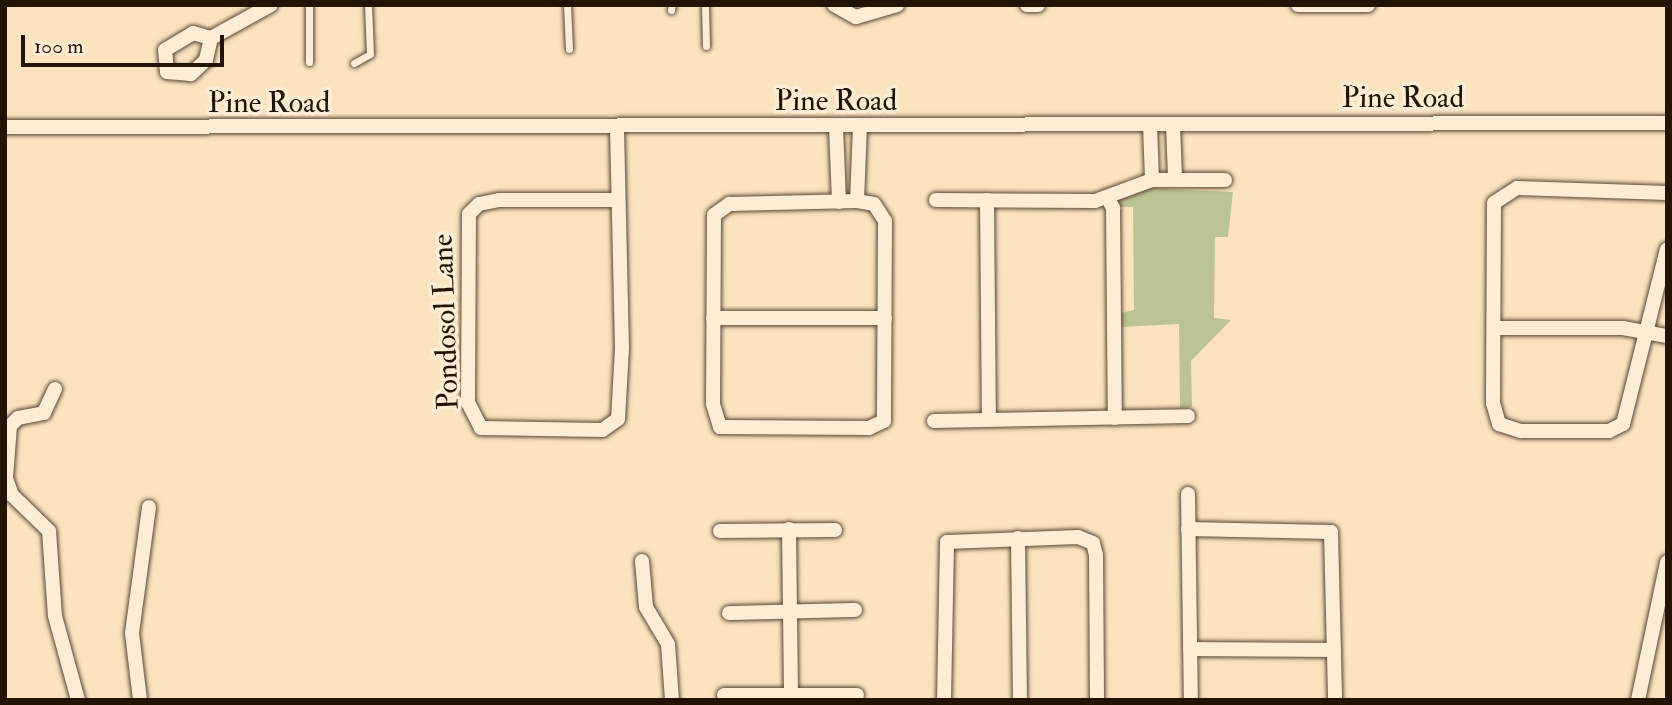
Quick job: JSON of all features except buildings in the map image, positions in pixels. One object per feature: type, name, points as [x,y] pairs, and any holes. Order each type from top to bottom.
[{"type":"street","points":[[211,38],[271,5]]},
{"type":"street","points":[[834,5],[856,17],[876,16],[891,6]]},
{"type":"street","points":[[1027,5],[1038,5]]},
{"type":"street","points":[[1298,5],[1368,5]]},
{"type":"street","name":"Pine Road","points":[[5,127],[617,128],[1667,123]]},
{"type":"street","points":[[1150,125],[1152,180]]},
{"type":"street","points":[[1173,125],[1175,178]]},
{"type":"street","points":[[836,127],[839,202]]},
{"type":"street","points":[[857,201],[860,127]]},
{"type":"street","name":"Pondosol Lane","points":[[617,128],[618,200],[618,419],[602,430],[481,429],[468,403],[469,214],[486,201],[618,200]]},
{"type":"street","points":[[936,200],[1107,197],[1152,180],[1224,180]]},
{"type":"street","points":[[1667,193],[1517,188],[1499,196],[1492,212],[1494,415],[1504,428],[1521,431],[1609,431],[1623,424],[1659,336],[1667,249]]},
{"type":"street","points":[[1107,197],[1114,208],[1115,418]]},
{"type":"street","points":[[987,200],[989,420]]},
{"type":"street","points":[[839,202],[874,204],[885,221],[887,404],[880,424],[738,430],[720,427],[716,419],[712,221],[718,210],[839,202]]},
{"type":"street","points":[[713,318],[885,318]]},
{"type":"street","points":[[1494,328],[1659,336]]},
{"type":"street","points":[[55,390],[44,413],[18,418],[8,433],[9,491],[45,522],[55,616],[78,700]]},
{"type":"street","points":[[934,421],[1188,416]]},
{"type":"street","points":[[1188,494],[1191,700]]},
{"type":"street","points":[[140,700],[132,633],[149,507]]},
{"type":"street","points":[[789,529],[791,697]]},
{"type":"street","points":[[1188,529],[1331,532],[1335,700]]},
{"type":"street","points":[[720,531],[835,530]]},
{"type":"street","points":[[944,700],[944,548],[958,538],[1084,537],[1095,547],[1097,700]]},
{"type":"street","points":[[1018,538],[1020,700]]},
{"type":"street","points":[[642,561],[644,600],[668,644],[672,700]]},
{"type":"street","points":[[1638,700],[1664,589],[1667,562]]},
{"type":"street","points":[[729,613],[855,610]]},
{"type":"street","points":[[1190,649],[1334,650]]},
{"type":"street","points":[[724,695],[857,695]]},
{"type":"lane","points":[[309,5],[309,62]]},
{"type":"lane","points":[[354,63],[370,54],[368,5]]},
{"type":"lane","points":[[567,5],[569,49]]},
{"type":"lane","points":[[705,5],[706,46]]},
{"type":"green space","points":[[1148,188],[1233,192],[1228,237],[1215,237],[1214,318],[1231,320],[1191,361],[1192,407],[1180,408],[1179,324],[1121,327],[1121,313],[1134,310],[1133,207],[1119,207],[1119,200]]}]
